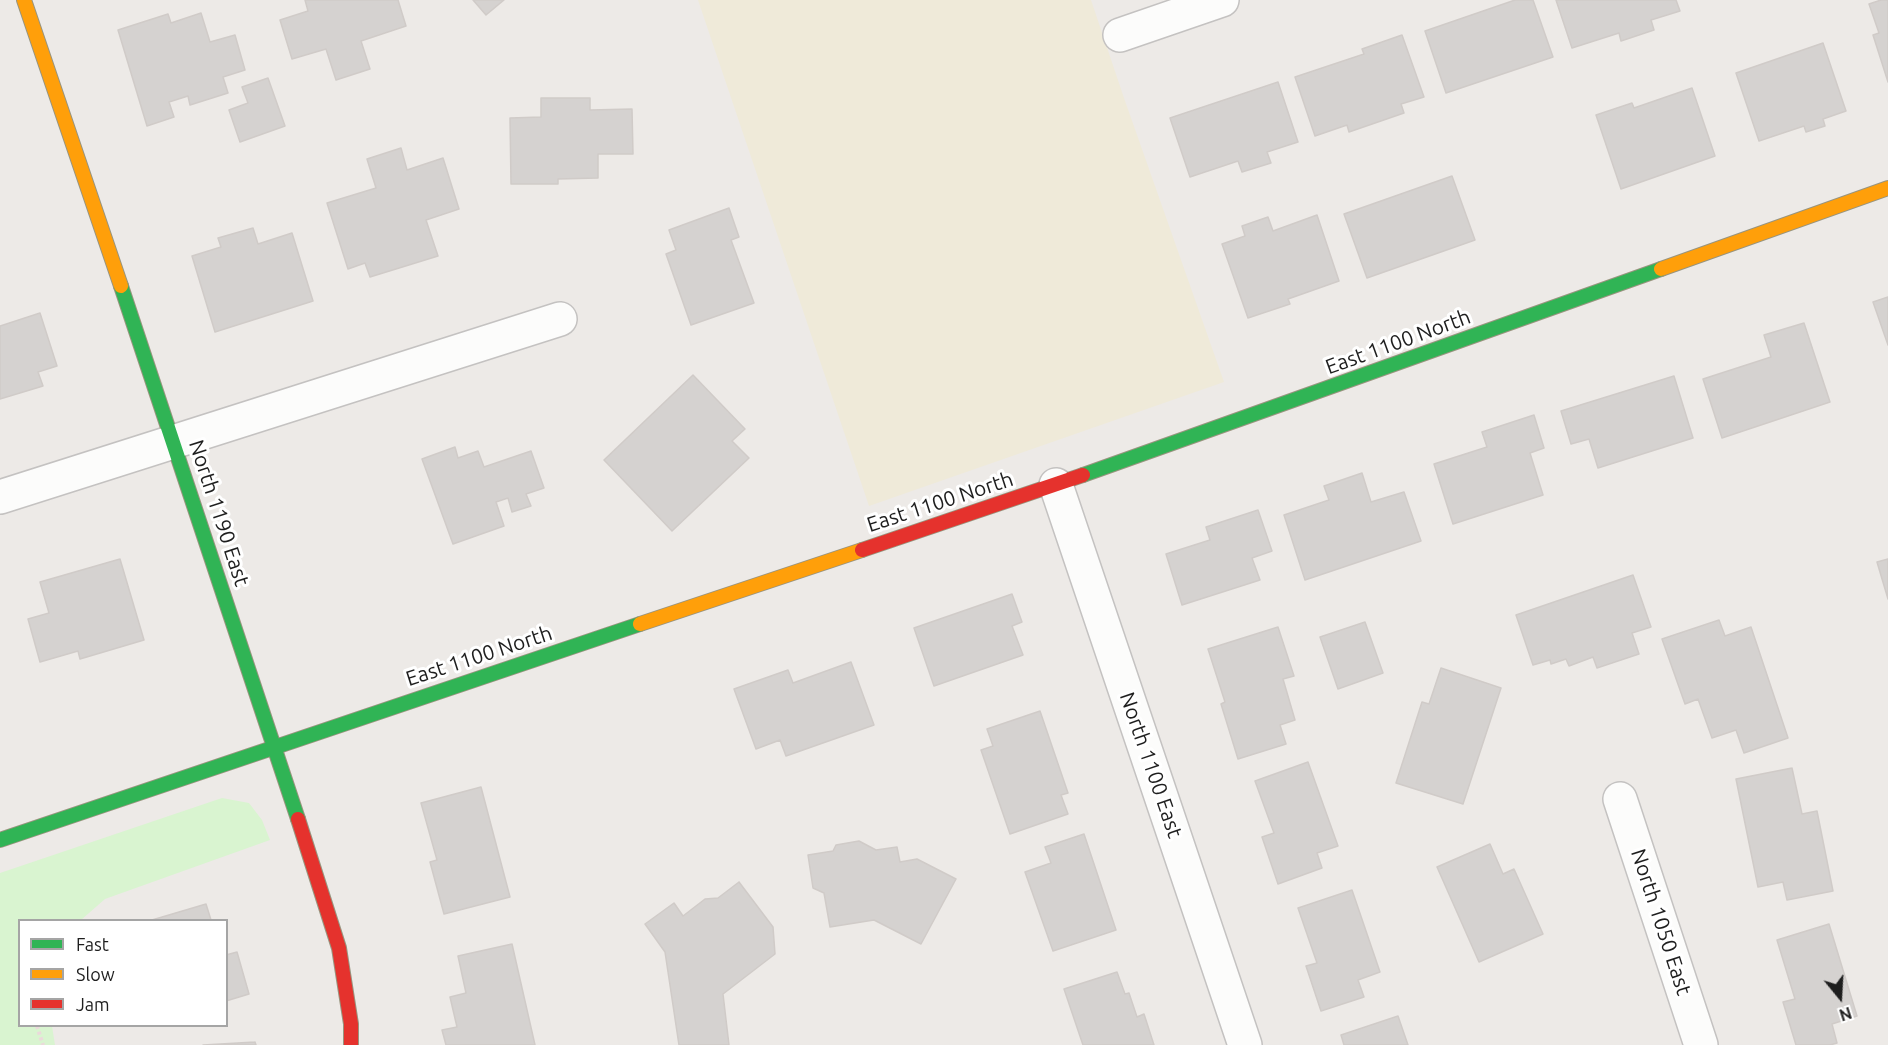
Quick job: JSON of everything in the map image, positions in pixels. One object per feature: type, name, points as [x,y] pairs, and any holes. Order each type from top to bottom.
[{"type":"street","name":"North 1190 East","points":[[24,0],[174,441],[339,948],[351,1024],[351,1045]]},
{"type":"street","points":[[1120,35],[1222,0]]},
{"type":"street","name":"East 1100 North","points":[[0,840],[1056,485],[1888,188]]},
{"type":"street","points":[[0,497],[560,319]]},
{"type":"street","name":"North 1100 East","points":[[1056,485],[1245,1045]]},
{"type":"street","name":"North 1050 East","points":[[1620,799],[1701,1045]]},
{"type":"path","points":[[37,1027],[43,1045]]},
{"type":"shaded area","points":[[698,0],[1091,0],[1224,382],[869,506]]},
{"type":"green space","points":[[222,798],[249,803],[262,820],[270,840],[105,899],[82,919],[18,919],[18,1027],[52,1027],[55,1045],[0,1045],[0,873]]},
{"type":"building","points":[[305,0],[398,0],[406,26],[361,41],[370,69],[336,80],[326,49],[292,59],[280,20],[308,11]]},
{"type":"building","points":[[473,0],[504,0],[486,15]]},
{"type":"building","points":[[1515,0],[1533,0],[1553,57],[1446,93],[1425,31]]},
{"type":"building","points":[[1556,0],[1676,0],[1680,11],[1651,20],[1654,30],[1621,41],[1619,33],[1572,48]]},
{"type":"building","points":[[1888,0],[1888,82],[1873,35],[1879,33],[1869,4]]},
{"type":"building","points":[[201,13],[210,42],[235,35],[245,70],[223,77],[228,93],[190,105],[188,96],[169,102],[174,117],[147,126],[118,30],[168,14],[171,23]]},
{"type":"building","points":[[1402,35],[1424,97],[1401,104],[1404,113],[1349,132],[1347,125],[1315,136],[1295,77],[1364,54],[1362,49]]},
{"type":"building","points":[[1823,43],[1846,111],[1823,119],[1825,126],[1806,132],[1804,126],[1759,141],[1736,73]]},
{"type":"building","points":[[268,78],[285,126],[240,142],[229,110],[248,103],[242,87]]},
{"type":"building","points":[[1278,82],[1298,142],[1267,152],[1271,163],[1242,172],[1238,161],[1190,177],[1170,118]]},
{"type":"building","points":[[1692,88],[1715,156],[1621,189],[1596,115],[1632,103],[1634,108]]},
{"type":"building","points":[[541,98],[590,98],[590,110],[632,109],[633,154],[598,154],[598,178],[558,179],[558,184],[511,184],[510,118],[541,117]]},
{"type":"building","points":[[401,148],[407,170],[443,158],[459,209],[426,220],[438,256],[370,277],[365,263],[348,269],[327,203],[376,188],[367,159]]},
{"type":"building","points":[[1452,176],[1475,240],[1367,278],[1344,214]]},
{"type":"building","points":[[729,208],[739,237],[731,240],[754,303],[691,325],[666,254],[676,250],[669,230]]},
{"type":"building","points":[[1317,215],[1339,281],[1288,299],[1290,304],[1248,318],[1222,244],[1245,236],[1242,226],[1268,217],[1273,231]]},
{"type":"building","points":[[253,228],[258,244],[292,233],[313,301],[215,332],[192,256],[221,247],[218,238]]},
{"type":"building","points":[[1888,297],[1888,345],[1873,302]]},
{"type":"building","points":[[40,313],[57,366],[38,372],[43,386],[0,399],[0,326]]},
{"type":"building","points":[[1804,323],[1830,402],[1722,438],[1703,379],[1771,357],[1764,335]]},
{"type":"building","points":[[693,375],[745,429],[732,441],[749,458],[672,531],[604,460]]},
{"type":"building","points":[[1674,376],[1693,438],[1598,468],[1589,439],[1571,444],[1561,411]]},
{"type":"building","points":[[1534,415],[1544,448],[1530,453],[1543,495],[1453,524],[1434,464],[1487,447],[1482,432]]},
{"type":"building","points":[[455,447],[458,458],[478,451],[484,467],[531,451],[544,488],[526,494],[531,506],[512,512],[508,498],[496,502],[504,526],[453,544],[422,459]]},
{"type":"building","points":[[1362,473],[1371,502],[1404,492],[1421,541],[1305,580],[1284,515],[1329,500],[1324,486]]},
{"type":"building","points":[[1258,510],[1272,551],[1252,558],[1260,580],[1182,605],[1166,554],[1210,540],[1206,527]]},
{"type":"building","points":[[120,559],[144,640],[80,659],[78,651],[40,662],[28,619],[49,613],[40,582]]},
{"type":"building","points":[[1888,559],[1888,599],[1877,562]]},
{"type":"building","points":[[1633,575],[1651,627],[1632,633],[1639,654],[1597,668],[1593,657],[1569,666],[1566,659],[1551,664],[1550,660],[1533,665],[1516,615]]},
{"type":"building","points":[[1012,594],[1022,622],[1012,626],[1023,655],[934,686],[914,628]]},
{"type":"building","points":[[1719,620],[1725,636],[1751,627],[1788,738],[1744,753],[1736,730],[1712,738],[1698,699],[1685,704],[1662,639]]},
{"type":"building","points":[[1365,622],[1383,673],[1338,689],[1320,637]]},
{"type":"building","points":[[1278,627],[1294,676],[1283,679],[1295,720],[1280,725],[1286,744],[1238,759],[1221,704],[1225,702],[1208,649]]},
{"type":"building","points":[[851,662],[874,725],[786,756],[780,740],[756,749],[734,689],[788,670],[793,683]]},
{"type":"building","points":[[1441,668],[1501,688],[1463,804],[1396,783],[1422,702],[1429,704]]},
{"type":"building","points":[[1040,711],[1068,793],[1061,795],[1068,814],[1010,834],[981,750],[993,746],[987,729]]},
{"type":"building","points":[[1308,762],[1338,846],[1317,853],[1322,868],[1278,884],[1262,837],[1274,833],[1255,781]]},
{"type":"building","points":[[1792,768],[1802,814],[1817,811],[1833,891],[1787,900],[1783,882],[1758,887],[1736,779]]},
{"type":"building","points":[[481,787],[510,897],[444,914],[430,862],[437,860],[421,803]]},
{"type":"building","points":[[1084,834],[1116,930],[1053,951],[1025,872],[1051,863],[1045,847]]},
{"type":"building","points":[[859,841],[876,850],[897,847],[900,862],[917,859],[956,879],[921,944],[874,920],[830,927],[824,893],[813,888],[808,855],[833,851],[836,845]]},
{"type":"building","points":[[1490,844],[1503,874],[1514,869],[1543,934],[1479,962],[1437,867]]},
{"type":"building","points":[[739,882],[773,927],[775,954],[723,994],[729,1045],[679,1045],[665,952],[645,924],[674,903],[683,916],[705,899],[718,898]]},
{"type":"building","points":[[1352,890],[1380,972],[1358,980],[1364,997],[1321,1011],[1306,966],[1317,963],[1298,908]]},
{"type":"building","points":[[206,904],[211,919],[155,919]]},
{"type":"building","points":[[1829,924],[1857,1016],[1832,1024],[1837,1043],[1796,1045],[1783,1002],[1795,999],[1777,940]]},
{"type":"building","points":[[512,944],[535,1045],[446,1045],[442,1030],[457,1027],[450,997],[466,993],[458,956]]},
{"type":"building","points":[[237,952],[249,994],[228,1000],[228,954]]},
{"type":"building","points":[[1117,972],[1125,994],[1129,993],[1137,1017],[1144,1014],[1154,1045],[1083,1045],[1064,989]]},
{"type":"building","points":[[1398,1016],[1408,1045],[1344,1045],[1341,1035]]},
{"type":"building","points":[[255,1042],[256,1045],[203,1045]]},
{"type":"traffic: fast","points":[[1083,475],[1661,269]]},
{"type":"traffic: fast","points":[[121,286],[298,819]]},
{"type":"traffic: fast","points":[[0,840],[640,624]]},
{"type":"traffic: slow","points":[[24,0],[121,286]]},
{"type":"traffic: slow","points":[[1661,269],[1888,188]]},
{"type":"traffic: slow","points":[[640,624],[862,550]]},
{"type":"traffic: jam","points":[[862,550],[1083,475]]},
{"type":"traffic: jam","points":[[298,819],[339,948],[351,1024],[351,1045]]}]
